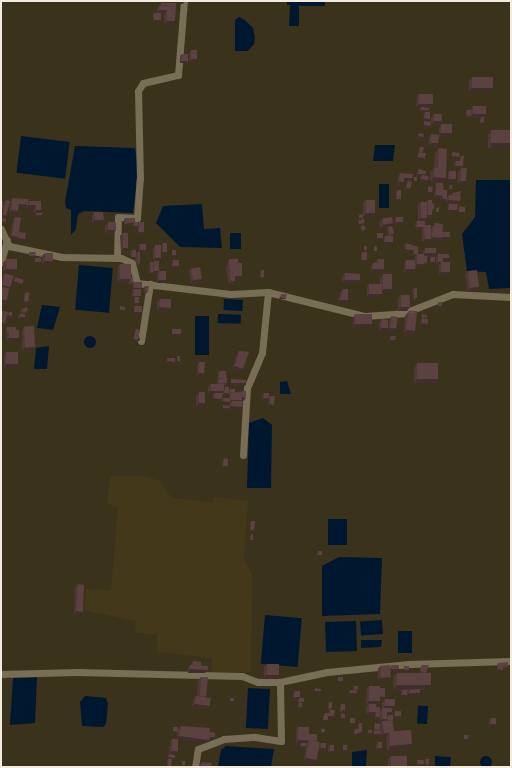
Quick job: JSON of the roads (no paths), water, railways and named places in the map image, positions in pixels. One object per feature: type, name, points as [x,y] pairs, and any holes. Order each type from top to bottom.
[{"type":"street","points":[[117,258],[118,217],[137,218],[140,179],[138,91],[143,83],[178,74],[184,1]]},
{"type":"street","points":[[1,229],[9,246],[62,257],[117,258],[132,263],[137,283],[230,294],[268,292],[365,316],[404,313],[453,294],[511,297]]},
{"type":"street","points":[[1,262],[7,240]]},
{"type":"street","points":[[141,341],[150,284]]},
{"type":"street","points":[[243,455],[247,388],[262,353],[268,292]]},
{"type":"street","points":[[1,674],[77,672],[242,676],[258,682],[280,682],[327,672],[409,664],[511,661]]},
{"type":"street","points":[[195,767],[198,750],[224,739],[255,737],[281,741],[280,682]]},
{"type":"water","points":[[287,1],[325,1],[325,6],[299,6],[299,26],[289,26],[290,5],[287,5]]},
{"type":"water","points":[[239,17],[245,20],[253,28],[255,37],[254,44],[248,51],[235,51],[235,20]]},
{"type":"water","points":[[21,136],[70,142],[65,179],[16,173]]},
{"type":"water","points":[[375,145],[395,145],[393,161],[373,161]]},
{"type":"water","points":[[75,146],[135,148],[138,170],[133,213],[84,211],[78,214],[76,229],[71,235],[71,210],[66,208],[65,202]]},
{"type":"water","points":[[476,180],[511,180],[511,288],[489,289],[486,272],[467,271],[462,234],[475,217]]},
{"type":"water","points":[[379,184],[389,184],[389,208],[379,208]]},
{"type":"water","points":[[202,204],[204,229],[220,228],[222,248],[180,247],[156,223],[163,206]]},
{"type":"water","points":[[230,233],[241,233],[241,249],[230,249]]},
{"type":"water","points":[[79,265],[113,268],[109,313],[75,310]]},
{"type":"water","points":[[224,299],[243,300],[242,311],[223,310]]},
{"type":"water","points":[[42,305],[60,307],[53,330],[37,328]]},
{"type":"water","points":[[218,314],[241,315],[241,324],[218,323]]},
{"type":"water","points":[[195,316],[209,316],[209,355],[195,355]]},
{"type":"water","points":[[88,336],[92,336],[96,342],[92,348],[88,348],[84,344],[84,340]]},
{"type":"water","points":[[49,346],[47,369],[34,369],[36,348]]},
{"type":"water","points":[[287,381],[291,394],[280,394],[280,382]]},
{"type":"water","points":[[263,418],[272,425],[271,488],[247,488],[249,423]]},
{"type":"water","points":[[328,519],[347,519],[347,545],[328,545]]},
{"type":"water","points":[[339,557],[382,558],[380,614],[322,616],[322,566]]},
{"type":"water","points":[[265,615],[302,618],[298,667],[261,664]]},
{"type":"water","points":[[382,620],[383,634],[361,636],[360,622]]},
{"type":"water","points":[[356,621],[357,651],[326,652],[325,622]]},
{"type":"water","points":[[398,631],[412,631],[412,653],[398,653]]},
{"type":"water","points":[[361,640],[382,640],[381,647],[361,648]]},
{"type":"water","points":[[37,677],[35,723],[10,725],[13,678]]},
{"type":"water","points":[[248,688],[270,689],[268,729],[246,728]]},
{"type":"water","points":[[85,696],[106,698],[108,704],[106,724],[103,727],[82,726],[80,702]]},
{"type":"water","points":[[418,705],[428,706],[427,724],[417,723]]},
{"type":"water","points":[[226,746],[274,749],[271,767],[218,767],[221,750]]},
{"type":"water","points":[[367,750],[366,767],[352,767],[352,752]]},
{"type":"water","points":[[435,756],[451,757],[450,767],[435,767]]},
{"type":"water","points":[[486,756],[490,758],[492,762],[490,766],[486,768],[482,766],[480,762],[482,758]]}]
